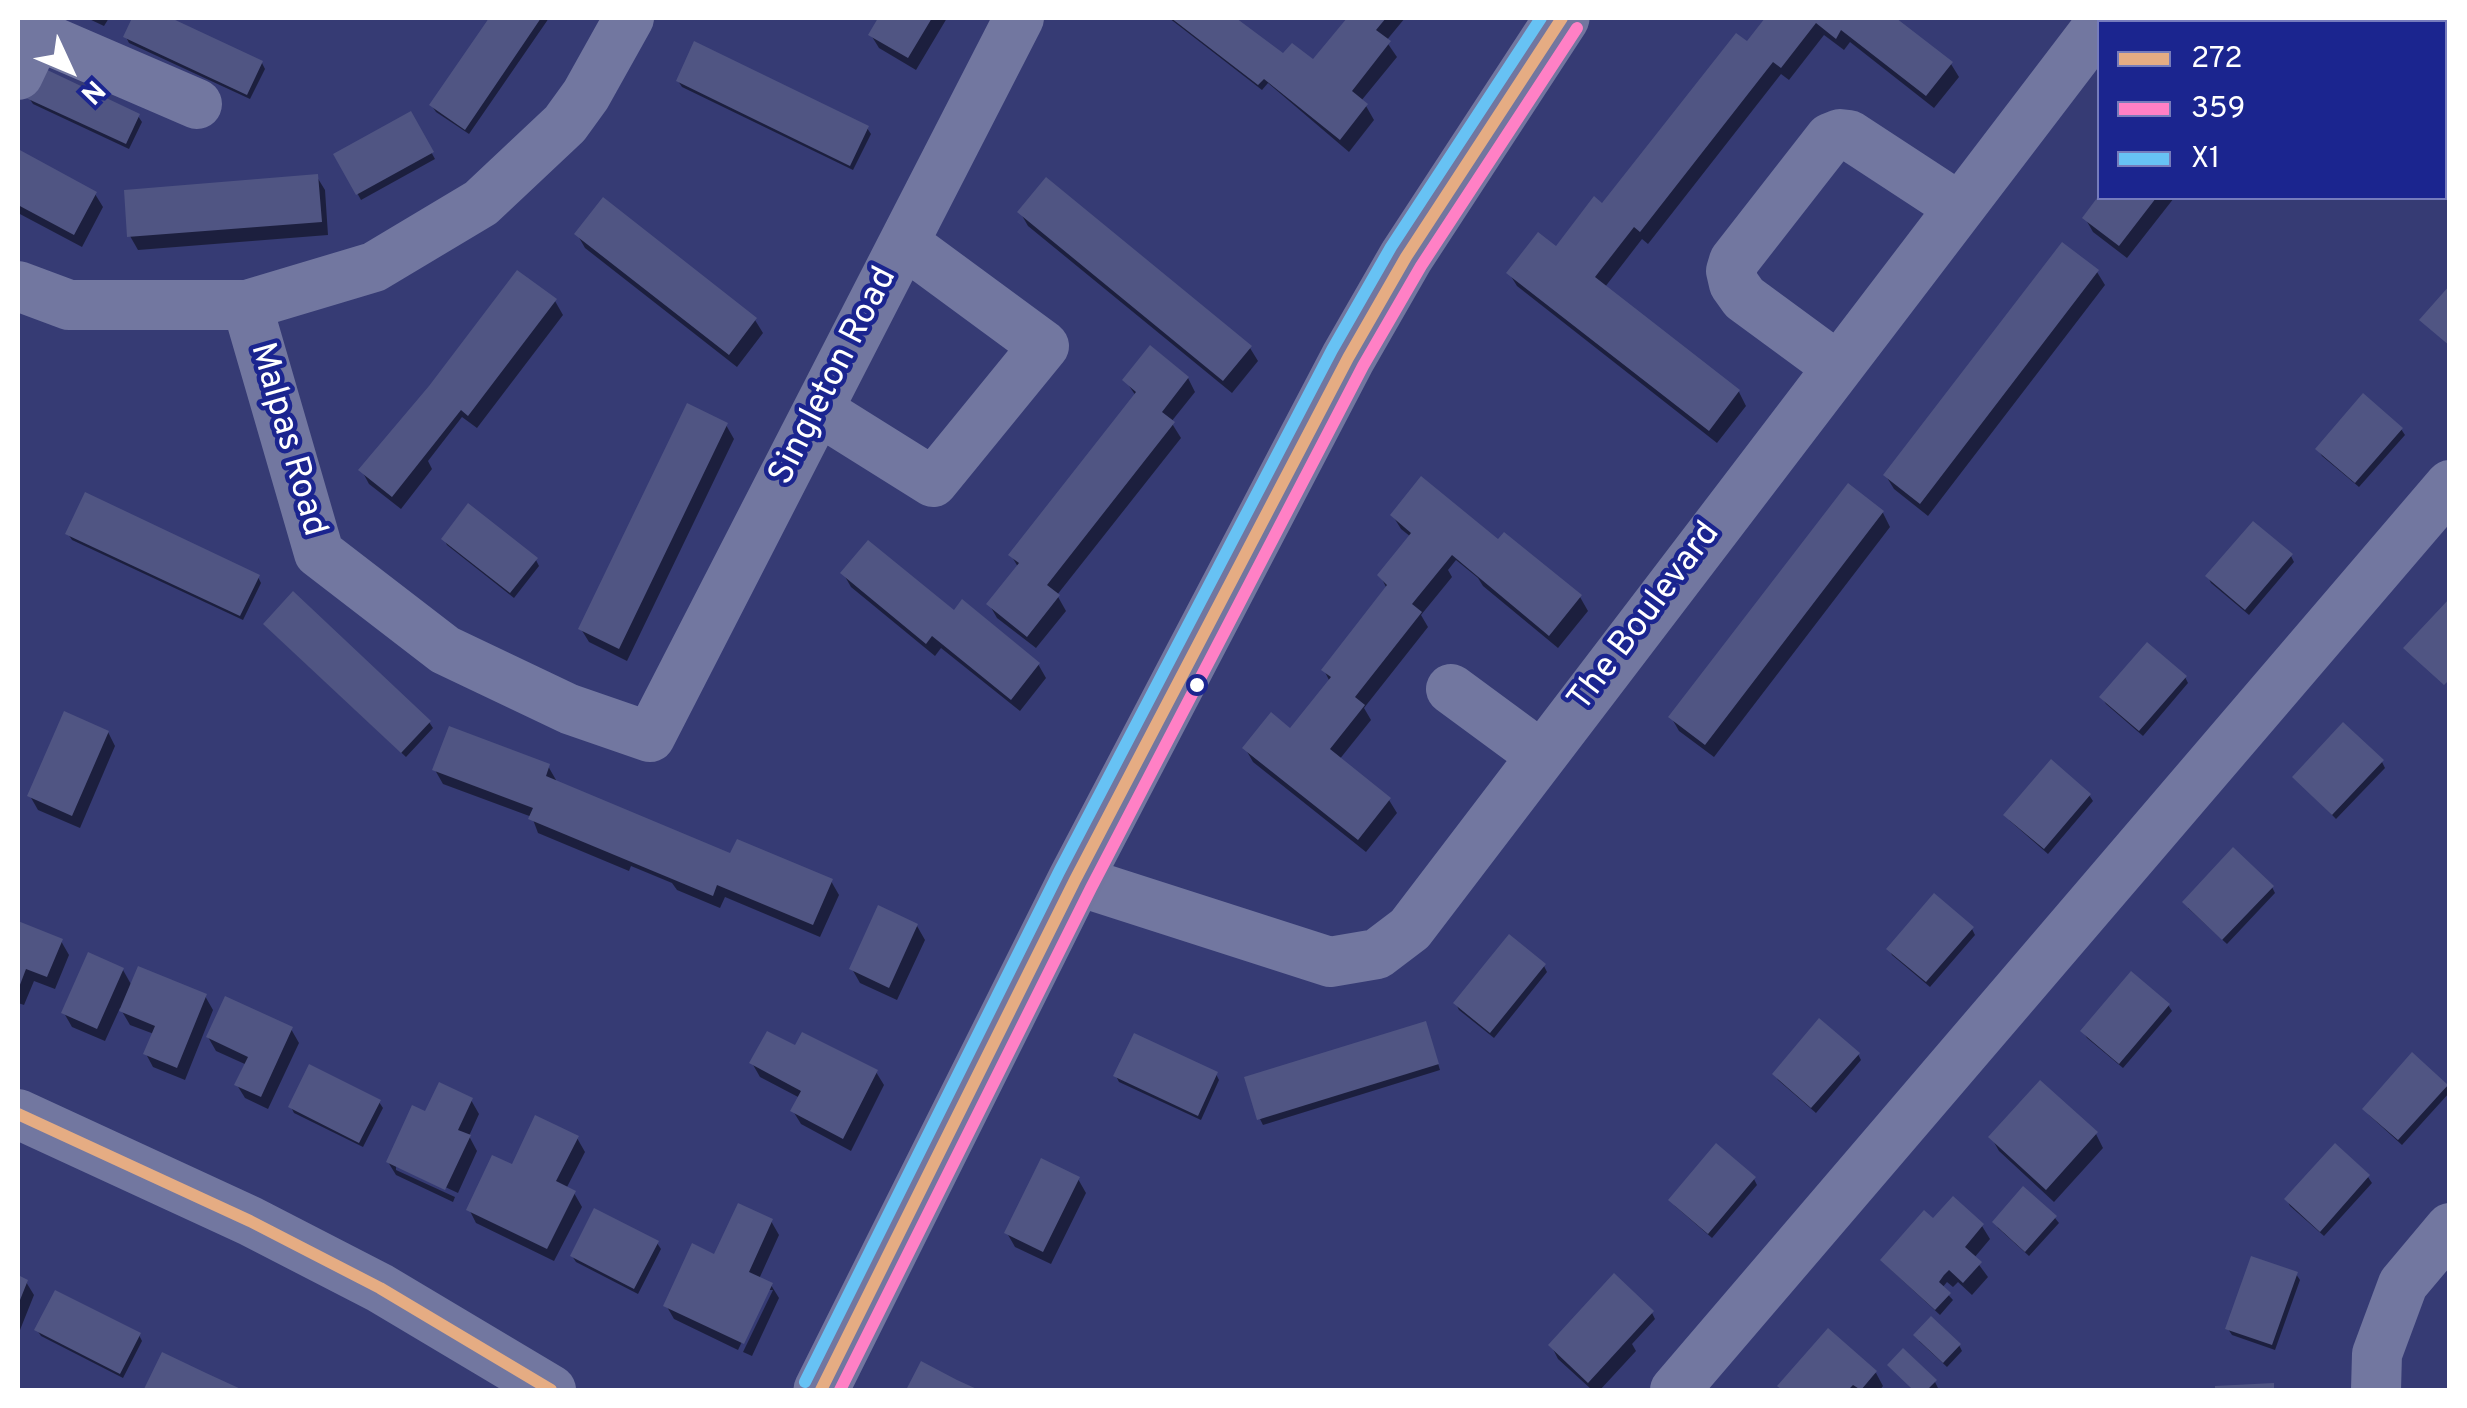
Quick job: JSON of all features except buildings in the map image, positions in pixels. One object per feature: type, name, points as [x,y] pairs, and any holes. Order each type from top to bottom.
[{"type":"main road","points":[[821,1390],[1075,880],[1348,358],[1406,257],[1562,18]]},
{"type":"street","points":[[18,286],[69,305],[246,305],[374,267],[481,203],[565,124],[586,95],[628,18]]},
{"type":"street","name":"Singleton Road","points":[[650,737],[1020,18]]},
{"type":"street","name":"The Boulevard","points":[[1075,880],[1330,962],[1377,954],[1410,929],[2097,28]]},
{"type":"street","points":[[18,75],[36,35],[197,104]]},
{"type":"street","points":[[1838,367],[1744,298],[1734,284],[1734,261],[1830,138],[1840,134],[1849,135],[1958,208]]},
{"type":"street","points":[[818,410],[932,482],[1044,346],[904,243]]},
{"type":"street","name":"Malpas Road","points":[[246,305],[319,553],[446,650],[569,709],[650,737]]},
{"type":"street","points":[[1675,1390],[2450,485]]},
{"type":"street","points":[[1451,689],[1542,756]]},
{"type":"street","points":[[18,1114],[250,1221],[380,1288],[550,1390]]},
{"type":"street","points":[[2376,1390],[2377,1354],[2403,1284],[2450,1228]]},
{"type":"transit line","name":"X1","points":[[805,1382],[1059,872],[1332,350],[1391,247],[1541,18]]},
{"type":"transit line","name":"272","points":[[821,1390],[1075,880],[1348,358],[1406,257],[1562,18]]},
{"type":"transit line","name":"359","points":[[840,1390],[1091,888],[1363,366],[1421,266],[1577,28]]},
{"type":"transit line","name":"272","points":[[18,1114],[250,1221],[380,1288],[551,1390]]}]
